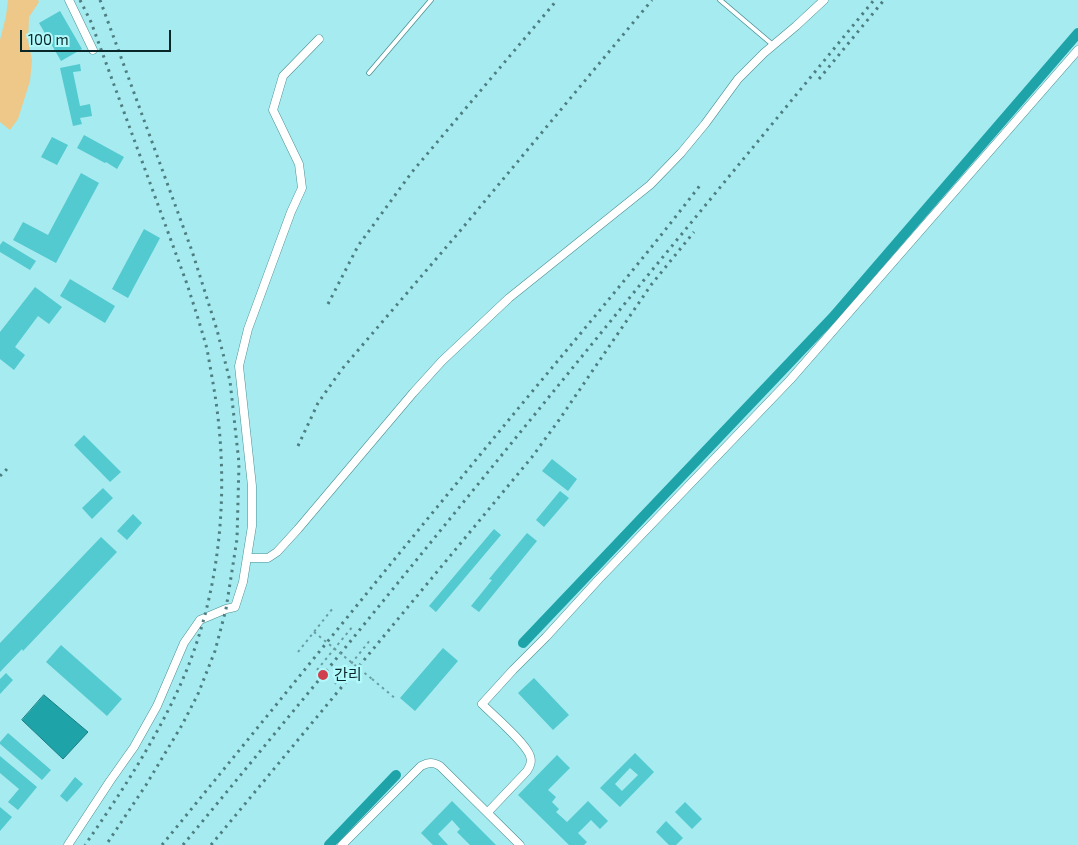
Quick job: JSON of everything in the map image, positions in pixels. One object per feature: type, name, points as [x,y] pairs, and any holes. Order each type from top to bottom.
[{"type":"street","points":[[69,0],[92,50]]},
{"type":"street","points":[[247,558],[268,558],[276,552],[298,529],[442,361],[509,298],[650,185],[705,124],[738,79],[764,53],[824,0]]},
{"type":"street","points":[[68,845],[134,747],[157,706],[184,642],[200,620],[235,607],[244,582],[252,526],[252,486],[239,366],[248,330],[291,212],[302,188],[299,164],[273,110],[283,76],[320,39]]},
{"type":"street","points":[[488,812],[528,771],[531,765],[530,756],[525,747],[482,704],[790,380],[1078,50]]},
{"type":"street","points":[[342,845],[421,766],[428,762],[434,762],[440,766],[520,845]]},
{"type":"lane","points":[[369,73],[431,0]]},
{"type":"lane","points":[[720,0],[773,45]]},
{"type":"path","points":[[298,652],[333,608]]},
{"type":"path","points":[[317,670],[353,626]]},
{"type":"path","points":[[314,632],[396,700]]},
{"type":"path","points":[[335,684],[371,640]]},
{"type":"shaded area","points":[[8,0],[38,0],[39,2],[29,17],[28,41],[32,60],[30,81],[18,119],[10,130],[0,122],[0,40]]},
{"type":"water","points":[[44,695],[88,732],[63,759],[22,720]]},
{"type":"building","points":[[60,11],[82,49],[61,61],[39,23]]},
{"type":"building","points":[[80,64],[81,71],[73,72],[80,106],[90,104],[92,116],[80,118],[82,124],[73,126],[60,68]]},
{"type":"building","points":[[84,135],[124,157],[117,169],[77,148]]},
{"type":"building","points":[[52,137],[68,145],[57,165],[41,157]]},
{"type":"building","points":[[81,173],[99,183],[56,263],[13,240],[23,222],[48,235]]},
{"type":"building","points":[[144,229],[160,238],[128,298],[112,289]]},
{"type":"building","points":[[3,241],[36,261],[30,270],[0,252],[0,245]]},
{"type":"building","points":[[70,279],[115,306],[105,323],[60,296]]},
{"type":"building","points":[[35,287],[62,307],[49,324],[38,316],[15,347],[25,355],[14,370],[0,359],[0,332]]},
{"type":"building","points":[[84,435],[121,472],[110,482],[74,445]]},
{"type":"building","points":[[552,459],[577,479],[568,491],[542,471]]},
{"type":"building","points":[[103,488],[113,498],[92,519],[82,508]]},
{"type":"building","points":[[560,491],[569,498],[544,527],[536,520]]},
{"type":"building","points":[[133,514],[142,523],[127,540],[117,531]]},
{"type":"building","points":[[494,529],[501,535],[436,612],[429,606]]},
{"type":"building","points":[[527,533],[537,541],[479,612],[471,606],[492,580],[489,579]]},
{"type":"building","points":[[101,537],[117,552],[23,651],[22,649],[0,672],[0,643]]},
{"type":"building","points":[[61,645],[122,699],[107,716],[46,662]]},
{"type":"building","points":[[443,648],[458,661],[415,711],[400,698]]},
{"type":"building","points":[[6,673],[13,680],[0,694],[0,679]]},
{"type":"building","points":[[534,678],[569,715],[553,730],[518,693]]},
{"type":"building","points":[[8,733],[51,770],[42,780],[0,744]]},
{"type":"building","points":[[635,753],[654,772],[620,807],[600,788]],"holes":[[[630,768],[638,775],[622,791],[615,784]]]},
{"type":"building","points":[[557,755],[570,768],[548,790],[556,797],[552,802],[559,809],[556,812],[567,822],[588,801],[608,821],[600,829],[591,820],[578,833],[587,842],[584,845],[569,845],[518,795]]},
{"type":"building","points":[[0,756],[37,787],[18,810],[8,802],[19,789],[0,773]]},
{"type":"building","points":[[75,777],[83,784],[67,802],[60,796]]},
{"type":"building","points":[[452,801],[496,845],[470,845],[457,832],[460,829],[452,820],[438,834],[448,845],[433,845],[421,833]]},
{"type":"building","points":[[685,802],[702,819],[692,829],[675,812]]},
{"type":"building","points":[[0,807],[12,817],[0,831]]},
{"type":"building","points":[[666,821],[683,838],[676,845],[669,845],[656,832]]},
{"type":"waterway","points":[[523,643],[833,317],[1078,33]]},
{"type":"waterway","points":[[329,845],[396,775]]},
{"type":"railway","points":[[80,0],[91,22],[187,284],[200,325],[207,349],[213,383],[221,461],[219,539],[205,616],[193,654],[178,690],[147,750],[85,845]]},
{"type":"railway","points":[[100,0],[192,251],[217,330],[230,381],[239,463],[237,539],[226,609],[215,651],[198,694],[182,725],[146,785],[106,845]]},
{"type":"railway","points":[[328,304],[358,246],[412,172],[557,0]]},
{"type":"railway","points":[[298,446],[318,403],[342,369],[460,231],[652,0]]},
{"type":"railway","points":[[183,845],[874,0]]},
{"type":"railway","points":[[819,79],[884,0]]},
{"type":"railway","points":[[162,845],[701,184]]},
{"type":"railway","points":[[211,845],[532,457],[651,285],[694,232]]},
{"type":"railway","points":[[0,476],[7,469]]},
{"type":"place","name":"간리","points":[[323,675]]}]
